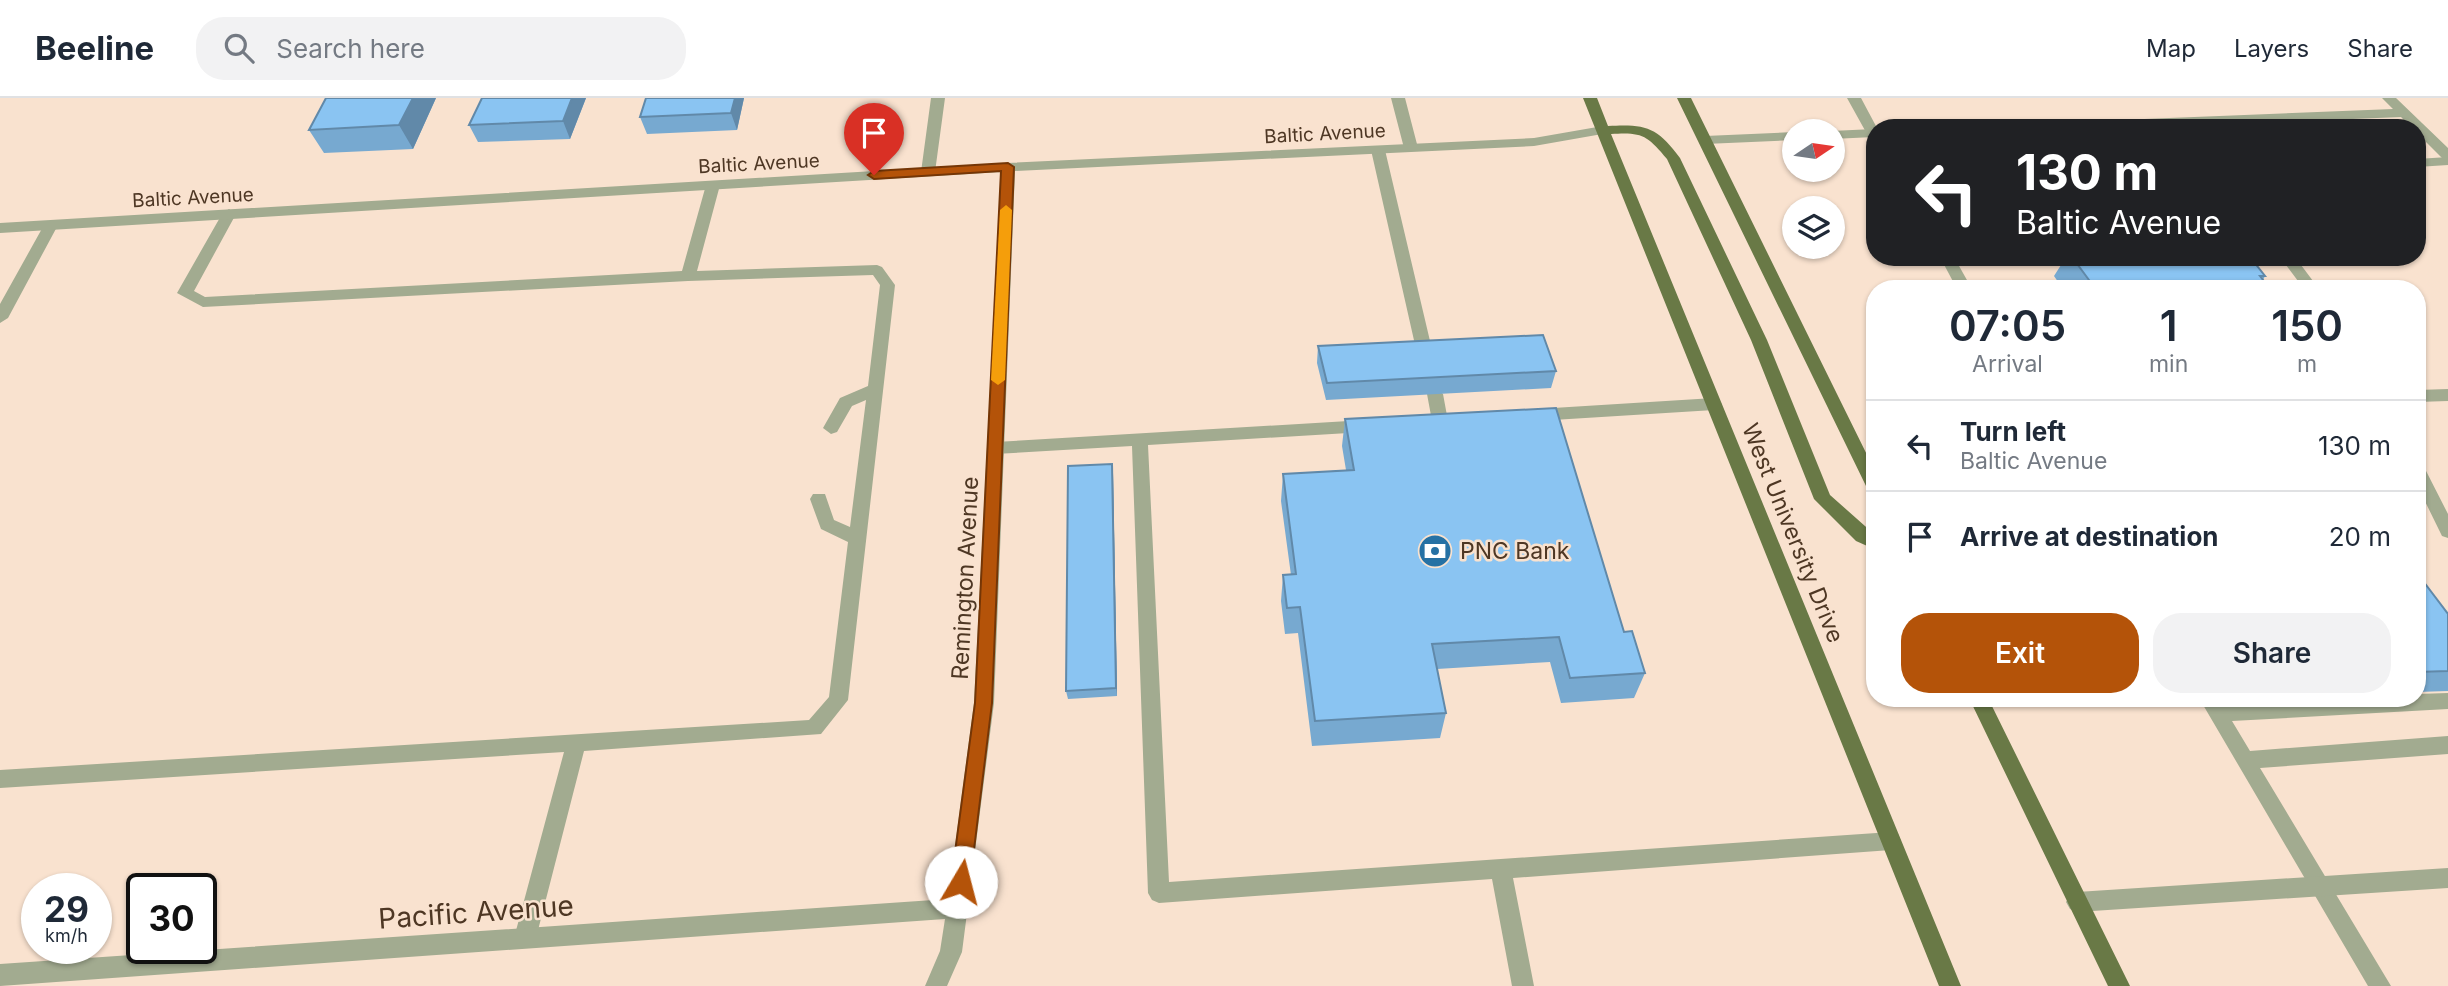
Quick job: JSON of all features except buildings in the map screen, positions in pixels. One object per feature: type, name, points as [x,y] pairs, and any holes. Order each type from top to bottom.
[{"type":"main road","name":"West University Drive","points":[[1590,98],[1950,986]]},
{"type":"main road","points":[[1684,98],[1866,470]]},
{"type":"main road","points":[[1603,130],[1638,128],[1656,137],[1673,158],[1754,328],[1823,499],[1866,538]]},
{"type":"main road","points":[[1982,707],[2119,986]]},
{"type":"street","points":[[928,172],[938,98]]},
{"type":"street","points":[[1398,98],[1411,148]]},
{"type":"street","points":[[1854,98],[1866,120]]},
{"type":"street","points":[[2389,98],[2410,119]]},
{"type":"street","points":[[2251,119],[2404,113]]},
{"type":"street","name":"Baltic Avenue","points":[[0,228],[1008,167],[1534,142],[1603,130]]},
{"type":"street","points":[[1845,135],[1866,134]]},
{"type":"street","points":[[2426,136],[2448,159]]},
{"type":"street","points":[[1705,140],[1782,137]]},
{"type":"street","points":[[1378,150],[1426,358]]},
{"type":"street","points":[[2426,162],[2448,159]]},
{"type":"street","name":"Remington Avenue","points":[[936,986],[951,952],[984,703],[1008,167]]},
{"type":"street","points":[[688,276],[713,185]]},
{"type":"street","points":[[0,779],[814,728],[838,700],[888,285],[877,270],[688,276],[203,302],[185,293],[229,214]]},
{"type":"street","points":[[0,318],[51,225]]},
{"type":"street","points":[[2294,266],[2305,280]]},
{"type":"street","points":[[831,428],[846,402],[875,389]]},
{"type":"street","points":[[1435,394],[1441,421]]},
{"type":"street","points":[[2426,396],[2448,395]]},
{"type":"street","points":[[1522,416],[1714,404]]},
{"type":"street","points":[[995,448],[1386,425]]},
{"type":"street","points":[[1140,440],[1159,893],[1891,841]]},
{"type":"street","points":[[2426,491],[2448,531]]},
{"type":"street","points":[[819,499],[827,524],[857,538]]},
{"type":"street","points":[[2426,701],[2448,701]]},
{"type":"street","points":[[2214,707],[2379,986]]},
{"type":"street","points":[[525,938],[576,744]]},
{"type":"street","points":[[2246,760],[2448,746]]},
{"type":"street","points":[[1501,870],[1523,986]]},
{"type":"street","points":[[2077,902],[2448,878]]},
{"type":"street","name":"Pacific Avenue","points":[[0,975],[957,908]]},
{"type":"slow traffic","points":[[998,380],[1006,210]]},
{"type":"place","name":"PNC Bank","points":[[1435,551]]},
{"type":"route","points":[[874,175],[1008,167],[984,703],[961,882]]}]
